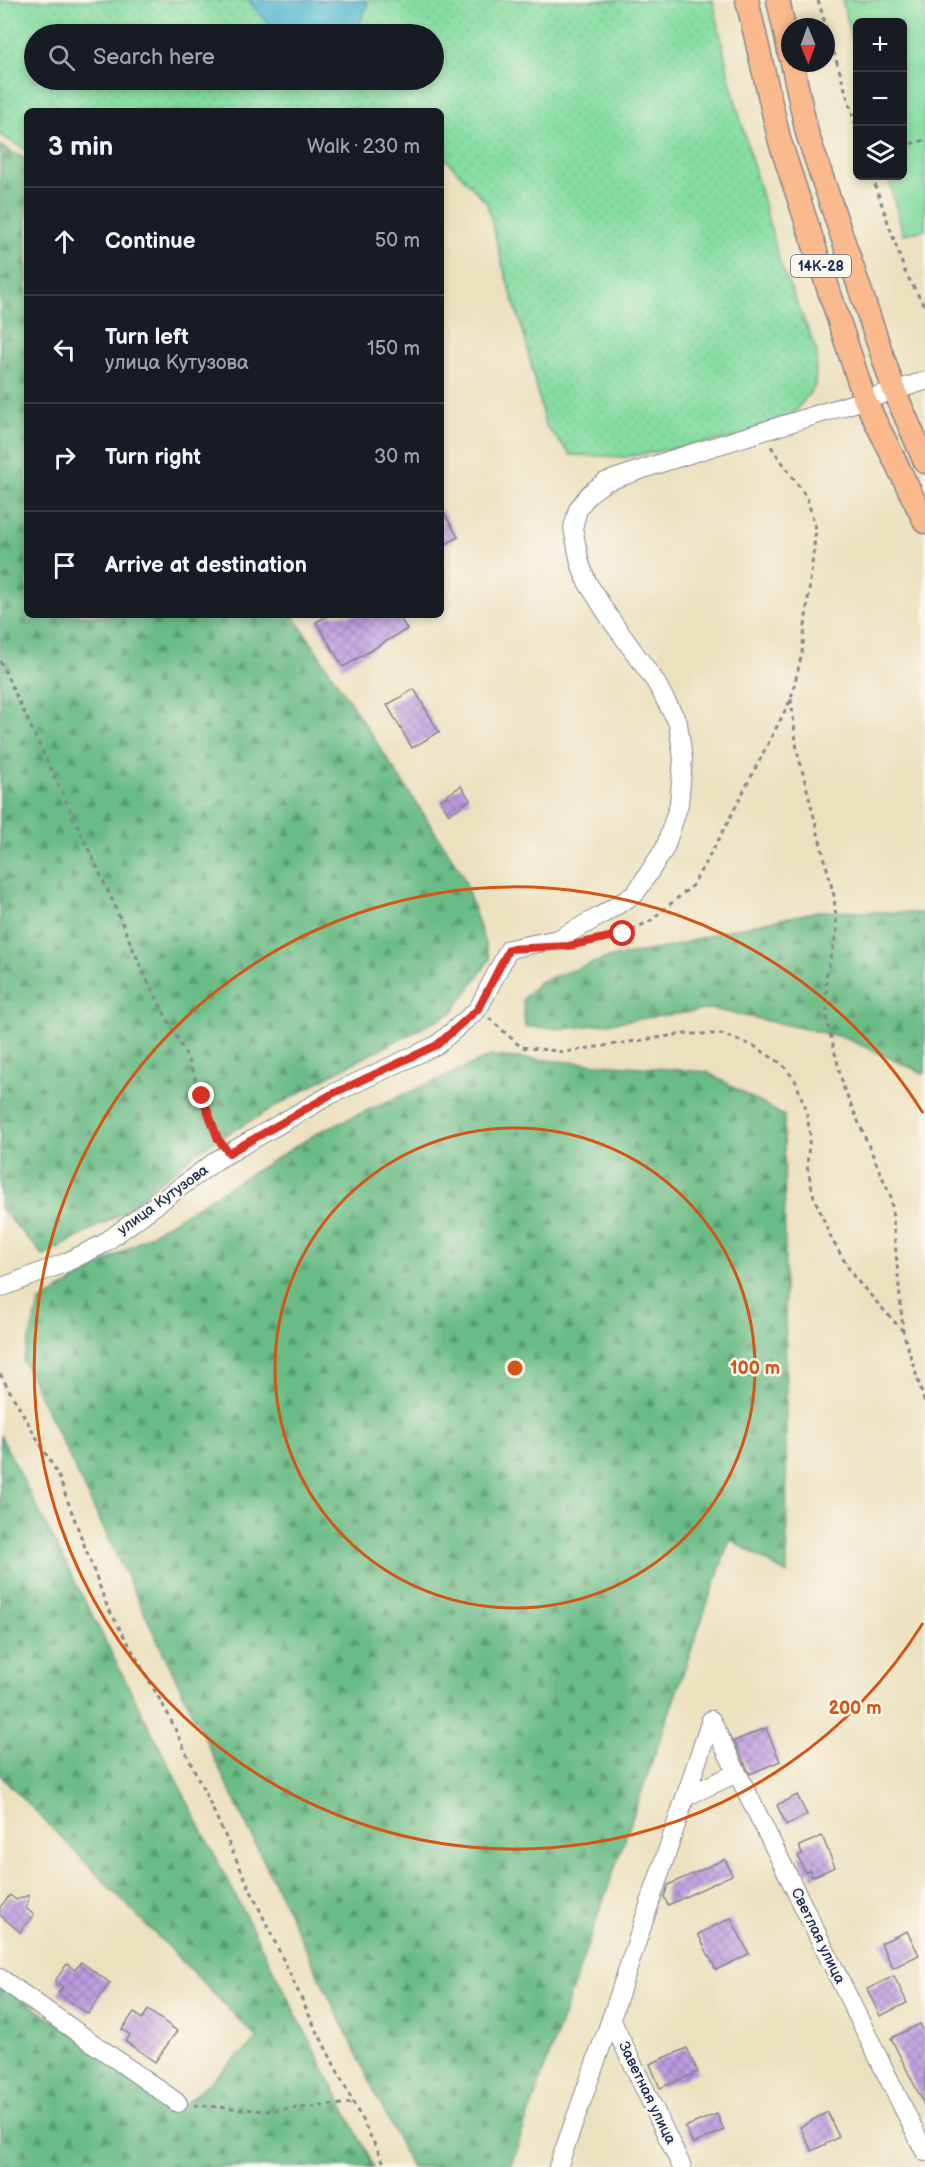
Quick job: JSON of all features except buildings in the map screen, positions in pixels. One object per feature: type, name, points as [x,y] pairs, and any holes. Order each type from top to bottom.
[{"type":"main road","name":"14К-28","points":[[747,0],[780,142],[865,400],[925,522]]},
{"type":"main road","points":[[778,0],[782,18]]},
{"type":"main road","name":"14К-28","points":[[794,72],[807,133],[894,390],[925,462]]},
{"type":"street","points":[[761,431],[925,381]]},
{"type":"street","name":"улица Кутузова","points":[[0,1288],[67,1262],[103,1244],[217,1160],[330,1095],[437,1045],[478,1009],[509,949],[558,939],[635,894],[665,848],[679,804],[683,759],[678,723],[655,681],[587,582],[576,547],[573,528],[578,509],[589,494],[605,482],[761,431]]},
{"type":"street","name":"Светлая улица","points":[[685,1797],[711,1720],[925,2152]]},
{"type":"street","points":[[558,2167],[685,1797],[737,1773]]},
{"type":"street","points":[[0,1978],[178,2103]]},
{"type":"street","name":"Заветная улица","points":[[610,2019],[682,2167]]},
{"type":"path","points":[[818,0],[856,126]]},
{"type":"path","points":[[907,145],[925,140]]},
{"type":"path","points":[[873,180],[905,272],[925,307]]},
{"type":"path","points":[[579,944],[623,934],[650,921],[692,886],[719,839],[791,699],[802,653],[816,529],[807,498],[761,431]]},
{"type":"path","points":[[0,661],[110,895],[143,972],[187,1057],[218,1139],[229,1153]]},
{"type":"path","points":[[791,699],[797,750],[834,896],[837,931],[826,977],[827,1021],[843,1089],[891,1197],[903,1331],[925,1404]]},
{"type":"path","points":[[478,1009],[521,1047],[564,1052],[682,1034],[721,1034],[754,1046],[782,1064],[795,1080],[806,1109],[810,1134],[807,1166],[814,1197],[832,1240],[854,1277],[903,1331]]},
{"type":"path","points":[[0,1374],[58,1475],[106,1606],[168,1714],[311,2019],[386,2167]]},
{"type":"path","points":[[178,2103],[266,2111],[353,2103]]},
{"type":"green space","points":[[0,0],[713,0],[731,85],[780,263],[817,352],[815,386],[792,415],[749,435],[626,457],[571,455],[545,425],[525,338],[487,203],[444,157],[444,108],[24,108],[24,148],[0,135]]},
{"type":"green space","points":[[842,0],[925,0],[925,230],[903,234],[889,180],[907,180],[907,18],[853,18],[853,43]]},
{"type":"green space","points":[[0,146],[24,158],[24,618],[295,618],[462,873],[490,959],[453,1012],[332,1074],[198,1151],[124,1212],[44,1256],[0,1208]]},
{"type":"green space","points":[[818,911],[925,913],[925,1074],[843,1037],[712,1009],[564,1029],[525,1027],[523,999],[539,982],[607,958],[671,947],[724,931]]},
{"type":"green space","points":[[491,1056],[707,1072],[784,1116],[787,1574],[730,1539],[510,2167],[411,2167],[23,1361],[40,1302],[321,1131]]},
{"type":"green space","points":[[0,1435],[374,2167],[0,2167],[0,1983],[179,2109],[258,2039],[0,1775]]},
{"type":"water","points":[[248,0],[367,0],[360,24],[268,24]]},
{"type":"route","points":[[202,1096],[218,1139],[229,1153],[330,1095],[437,1045],[478,1009],[509,949],[568,946],[623,934]]}]
